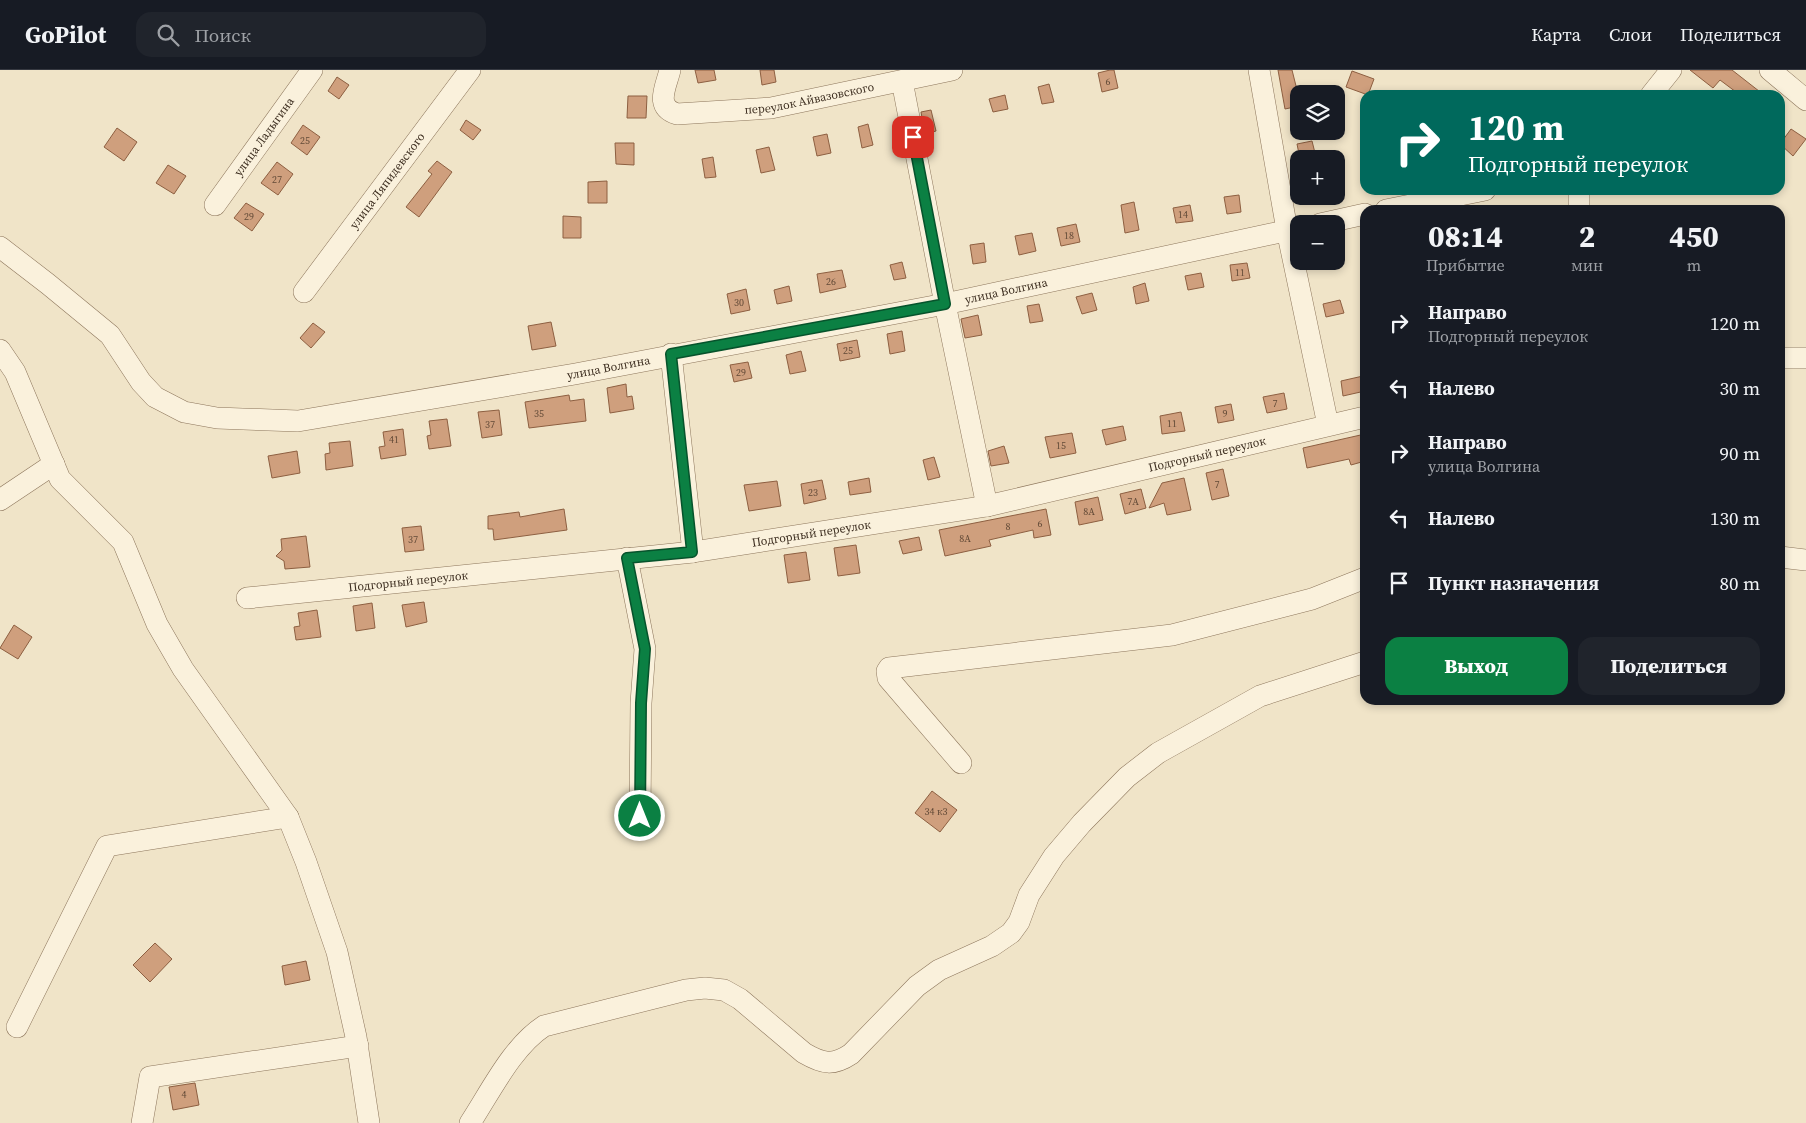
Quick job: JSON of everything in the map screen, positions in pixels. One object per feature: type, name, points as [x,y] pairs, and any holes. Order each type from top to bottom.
[{"type":"street","name":"улица Ладыгина","points":[[215,205],[312,70]]},
{"type":"street","name":"улица Ляпидевского","points":[[304,292],[470,70]]},
{"type":"street","name":"переулок Айвазовского","points":[[670,70],[663,97],[666,108],[677,114],[771,108],[952,70]]},
{"type":"street","points":[[1259,70],[1290,215]]},
{"type":"street","points":[[1655,90],[1672,70]]},
{"type":"street","points":[[1770,70],[1806,100]]},
{"type":"street","points":[[902,81],[945,304],[987,506]]},
{"type":"street","points":[[1411,205],[1460,195]]},
{"type":"street","points":[[1345,218],[1360,215]]},
{"type":"street","name":"улица Волгина","points":[[0,247],[110,335],[141,382],[155,397],[184,412],[217,418],[298,421],[574,374],[671,354],[945,304],[1290,230]]},
{"type":"street","points":[[1300,270],[1328,425]]},
{"type":"street","points":[[0,350],[15,372],[60,479],[123,542],[157,624],[183,669],[288,817],[306,862],[337,952],[358,1046],[369,1123]]},
{"type":"street","points":[[671,354],[692,552]]},
{"type":"street","points":[[1785,358],[1806,358]]},
{"type":"street","name":"Подгорный переулок","points":[[247,598],[692,552],[987,506],[1360,418]]},
{"type":"street","points":[[0,500],[54,464]]},
{"type":"street","points":[[627,558],[645,649],[641,703],[640,816]]},
{"type":"street","points":[[1785,558],[1806,560]]},
{"type":"street","points":[[962,762],[888,678],[886,674],[889,668],[1172,635],[1312,599],[1360,580]]},
{"type":"street","points":[[470,1123],[513,1057],[532,1035],[544,1026],[686,990],[705,988],[724,990],[740,1000],[804,1053],[816,1060],[834,1063],[843,1059],[851,1054],[917,986],[939,970],[992,946],[1011,933],[1019,922],[1032,890],[1054,856],[1082,823],[1127,777],[1158,753],[1260,696],[1360,664]]},
{"type":"street","points":[[18,1028],[107,846],[288,817]]},
{"type":"street","points":[[142,1123],[150,1078],[358,1046]]},
{"type":"building","points":[[695,70],[714,70],[716,80],[698,83]]},
{"type":"building","points":[[760,70],[774,70],[776,82],[762,85]]},
{"type":"building","points":[[1114,70],[1118,88],[1102,92],[1098,73]]},
{"type":"building","points":[[1278,70],[1292,70],[1296,85],[1290,85],[1290,108],[1285,109]]},
{"type":"building","points":[[1690,70],[1732,70],[1758,90],[1733,90],[1720,80],[1713,88]]},
{"type":"building","points":[[1352,71],[1374,79],[1370,90],[1360,90],[1360,92],[1346,87]]},
{"type":"building","points":[[337,77],[349,85],[339,99],[328,91]]},
{"type":"building","points":[[1049,84],[1054,102],[1042,104],[1038,87]]},
{"type":"building","points":[[1005,95],[1008,109],[993,112],[989,99]]},
{"type":"building","points":[[628,96],[647,96],[646,118],[627,118]]},
{"type":"building","points":[[931,110],[936,131],[925,134],[921,112]]},
{"type":"building","points":[[466,120],[481,130],[473,140],[460,130]]},
{"type":"building","points":[[868,124],[873,145],[862,148],[858,127]]},
{"type":"building","points":[[303,125],[320,137],[307,155],[291,143]]},
{"type":"building","points":[[117,128],[137,142],[124,161],[104,147]]},
{"type":"building","points":[[1791,129],[1806,139],[1793,156],[1785,149],[1785,137]]},
{"type":"building","points":[[827,134],[831,153],[817,156],[813,137]]},
{"type":"building","points":[[1312,141],[1314,150],[1298,150],[1297,144]]},
{"type":"building","points":[[615,143],[634,143],[634,165],[616,164]]},
{"type":"building","points":[[769,147],[775,170],[761,173],[756,150]]},
{"type":"building","points":[[713,157],[716,177],[705,178],[702,159]]},
{"type":"building","points":[[437,161],[452,172],[419,217],[406,207],[432,174],[428,171]]},
{"type":"building","points":[[277,162],[293,174],[278,195],[261,183]]},
{"type":"building","points":[[168,165],[186,176],[174,194],[156,183]]},
{"type":"building","points":[[607,181],[607,203],[588,203],[588,182]]},
{"type":"building","points":[[1239,195],[1241,212],[1227,214],[1224,197]]},
{"type":"building","points":[[1134,202],[1139,230],[1125,233],[1121,205]]},
{"type":"building","points":[[246,203],[264,214],[252,231],[234,218]]},
{"type":"building","points":[[1190,205],[1193,221],[1176,223],[1173,208]]},
{"type":"building","points":[[563,216],[581,217],[581,238],[563,238]]},
{"type":"building","points":[[1076,224],[1080,242],[1061,246],[1057,228]]},
{"type":"building","points":[[1032,233],[1036,251],[1019,255],[1015,236]]},
{"type":"building","points":[[984,243],[986,262],[973,264],[970,245]]},
{"type":"building","points":[[902,262],[906,278],[894,280],[890,265]]},
{"type":"building","points":[[1247,263],[1250,278],[1232,281],[1230,265]]},
{"type":"building","points":[[842,270],[846,287],[820,293],[817,274]]},
{"type":"building","points":[[1201,273],[1204,287],[1188,290],[1185,276]]},
{"type":"building","points":[[1145,283],[1149,301],[1136,304],[1133,287]]},
{"type":"building","points":[[789,286],[792,301],[777,304],[774,290]]},
{"type":"building","points":[[746,289],[750,310],[731,314],[727,294]]},
{"type":"building","points":[[1092,293],[1097,310],[1082,314],[1076,297]]},
{"type":"building","points":[[1340,300],[1344,313],[1326,317],[1323,304]]},
{"type":"building","points":[[1039,304],[1043,321],[1030,323],[1027,306]]},
{"type":"building","points":[[978,315],[982,335],[965,338],[961,319]]},
{"type":"building","points":[[551,322],[556,346],[532,350],[528,326]]},
{"type":"building","points":[[313,323],[325,332],[311,348],[300,338]]},
{"type":"building","points":[[902,331],[905,351],[890,354],[887,334]]},
{"type":"building","points":[[857,340],[860,357],[840,361],[837,344]]},
{"type":"building","points":[[801,351],[806,371],[790,374],[786,355]]},
{"type":"building","points":[[748,362],[752,378],[734,382],[730,365]]},
{"type":"building","points":[[1360,377],[1360,392],[1343,396],[1341,381]]},
{"type":"building","points":[[626,384],[627,397],[632,396],[634,409],[610,413],[607,388]]},
{"type":"building","points":[[1284,393],[1287,409],[1267,413],[1263,397]]},
{"type":"building","points":[[569,395],[570,401],[584,399],[586,421],[529,428],[525,402]]},
{"type":"building","points":[[1231,404],[1234,420],[1218,423],[1215,407]]},
{"type":"building","points":[[499,410],[502,435],[482,438],[478,412]]},
{"type":"building","points":[[1181,412],[1185,431],[1162,434],[1160,416]]},
{"type":"building","points":[[447,419],[451,446],[429,449],[427,436],[431,435],[429,421]]},
{"type":"building","points":[[1123,426],[1126,440],[1106,445],[1102,430]]},
{"type":"building","points":[[403,429],[406,455],[381,459],[379,447],[385,446],[383,432]]},
{"type":"building","points":[[1072,433],[1076,453],[1050,458],[1045,437]]},
{"type":"building","points":[[1360,435],[1360,462],[1351,465],[1349,459],[1307,468],[1303,448]]},
{"type":"building","points":[[350,441],[353,466],[326,470],[325,454],[330,453],[329,443]]},
{"type":"building","points":[[1004,446],[1009,463],[991,466],[988,451]]},
{"type":"building","points":[[297,451],[300,473],[272,478],[268,456]]},
{"type":"building","points":[[934,457],[940,477],[928,480],[923,460]]},
{"type":"building","points":[[1223,469],[1229,496],[1212,500],[1206,473]]},
{"type":"building","points":[[869,478],[871,492],[850,495],[848,482]]},
{"type":"building","points":[[1184,478],[1191,510],[1167,515],[1164,503],[1149,508],[1162,483]]},
{"type":"building","points":[[822,480],[826,499],[804,504],[801,484]]},
{"type":"building","points":[[777,481],[781,506],[749,511],[744,485]]},
{"type":"building","points":[[1141,489],[1146,508],[1125,514],[1120,494]]},
{"type":"building","points":[[1098,497],[1103,520],[1079,525],[1075,502]]},
{"type":"building","points":[[564,509],[567,530],[494,540],[493,529],[488,529],[488,516],[519,512],[520,517]]},
{"type":"building","points":[[1046,509],[1051,535],[1034,538],[1033,530],[989,540],[991,546],[945,556],[939,530]]},
{"type":"building","points":[[421,526],[424,550],[405,552],[402,528]]},
{"type":"building","points":[[306,536],[310,567],[285,569],[284,561],[276,556],[282,550],[281,539]]},
{"type":"building","points":[[919,537],[922,550],[903,554],[899,541]]},
{"type":"building","points":[[856,545],[860,573],[838,576],[834,548]]},
{"type":"building","points":[[806,552],[810,580],[788,583],[784,555]]},
{"type":"building","points":[[424,602],[427,622],[406,627],[402,605]]},
{"type":"building","points":[[372,603],[375,628],[356,631],[353,606]]},
{"type":"building","points":[[317,610],[321,637],[296,640],[294,627],[300,626],[298,613]]},
{"type":"building","points":[[14,625],[32,637],[18,659],[0,648]]},
{"type":"building","points":[[932,791],[957,810],[940,832],[915,813]]},
{"type":"building","points":[[155,943],[172,959],[150,982],[133,965]]},
{"type":"building","points":[[306,961],[310,980],[285,985],[282,966]]},
{"type":"building","points":[[195,1083],[199,1105],[173,1110],[169,1087]]},
{"type":"route","points":[[640,816],[641,703],[645,649],[627,558],[692,552],[671,354],[945,304],[913,137]]}]
